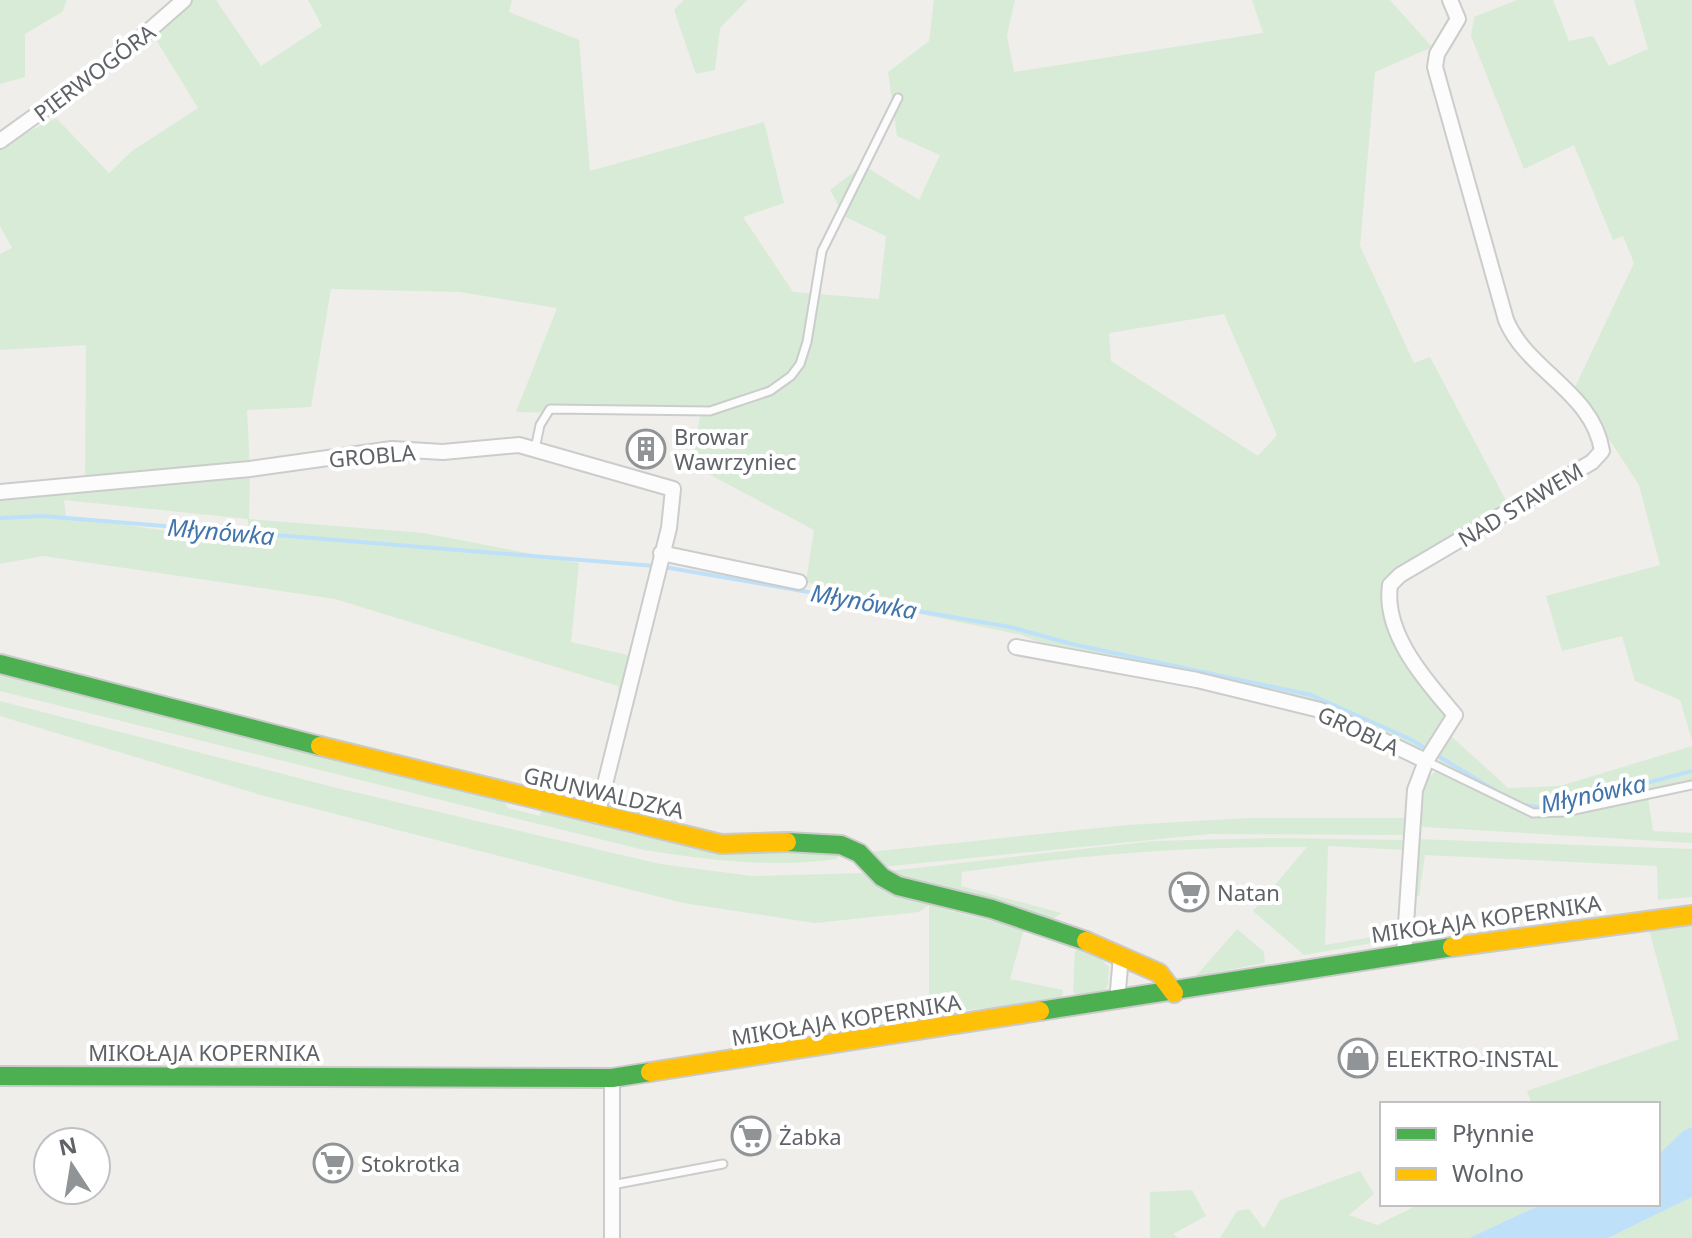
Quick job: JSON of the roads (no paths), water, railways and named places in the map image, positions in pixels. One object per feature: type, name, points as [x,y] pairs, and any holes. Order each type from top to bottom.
[{"type":"main road","name":"GRUNWALDZKA","points":[[0,664],[597,816],[721,844],[815,841],[841,845],[859,853],[882,877],[898,886],[992,909],[1121,956],[1159,973],[1174,993]]},
{"type":"main road","name":"MIKOŁAJA KOPERNIKA","points":[[0,1076],[612,1078],[1174,993],[1404,954],[1692,915]]},
{"type":"street","name":"PIERWOGÓRA","points":[[0,141],[128,49],[184,0]]},
{"type":"street","name":"NAD STAWEM","points":[[1404,954],[1415,790],[1426,761],[1455,715],[1407,649],[1389,607],[1390,585],[1400,575],[1592,462],[1602,451],[1599,434],[1577,402],[1560,380],[1523,352],[1506,320],[1435,67],[1437,54],[1458,19],[1450,0]]},
{"type":"street","name":"GROBLA","points":[[0,492],[250,469],[392,449],[443,452],[503,444],[535,449],[673,489],[669,528],[597,816]]},
{"type":"street","points":[[661,553],[799,582]]},
{"type":"street","name":"GROBLA","points":[[1016,647],[1197,680],[1320,710],[1426,761]]},
{"type":"street","points":[[1117,1001],[1121,956]]},
{"type":"street","points":[[612,1078],[612,1238]]},
{"type":"lane","points":[[535,449],[540,425],[550,409],[710,411],[770,391],[791,376],[800,364],[807,342],[822,251],[898,98]]},
{"type":"lane","name":"GROBLA","points":[[1426,761],[1533,813],[1565,812],[1692,785]]},
{"type":"lane","points":[[612,1185],[723,1164]]},
{"type":"water","points":[[1692,1127],[1692,1197],[1608,1238],[1469,1238],[1538,1206],[1660,1206],[1660,1153],[1683,1131]]},
{"type":"waterway","name":"Młynówka","points":[[0,518],[42,516],[655,566]]},
{"type":"waterway","name":"Młynówka","points":[[664,567],[1010,627],[1072,644],[1311,695],[1410,739],[1501,794]]},
{"type":"waterway","name":"Młynówka","points":[[1523,805],[1544,808],[1563,805],[1692,771]]},
{"type":"place","name":"Browar Wawrzyniec","points":[[646,449]]},
{"type":"place","name":"Natan","points":[[1189,892]]},
{"type":"place","name":"ELEKTRO-INSTAL","points":[[1358,1058]]},
{"type":"place","name":"Żabka","points":[[751,1136]]},
{"type":"place","name":"Stokrotka","points":[[333,1163]]}]
